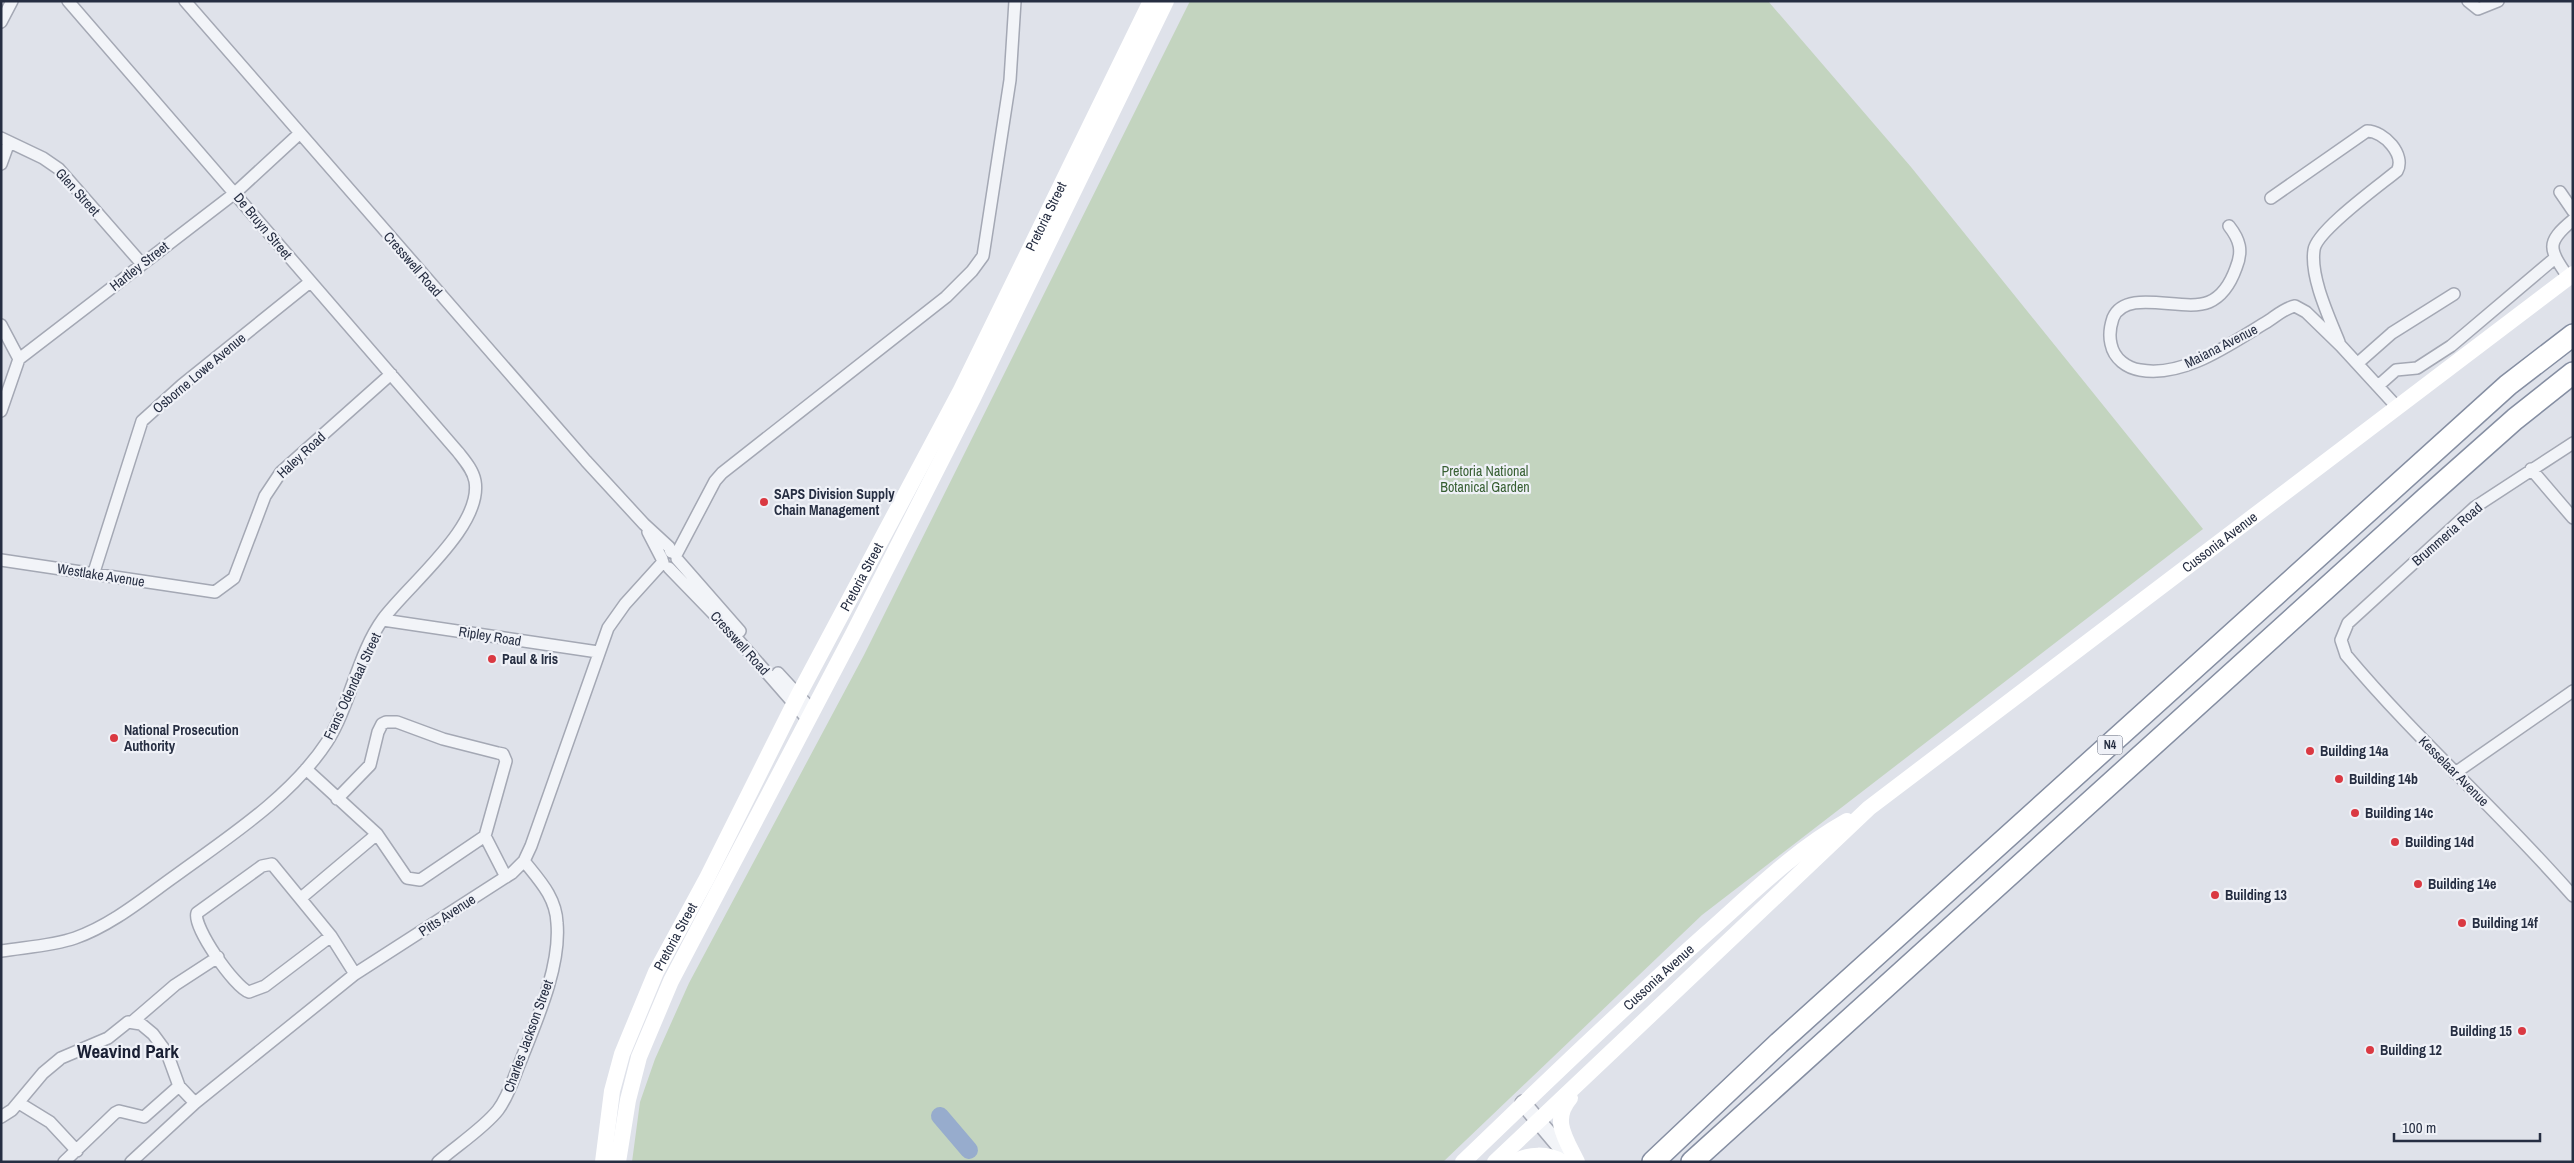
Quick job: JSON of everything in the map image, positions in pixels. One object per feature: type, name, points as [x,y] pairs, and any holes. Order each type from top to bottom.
[{"type":"highway","name":"N4","points":[[1653,1162],[1780,1042],[2508,386],[2573,335]]},
{"type":"highway","name":"N4","points":[[1692,1162],[2419,504],[2501,431],[2573,373]]},
{"type":"main road","name":"Pretoria Street","points":[[603,1162],[612,1091],[622,1054],[656,972],[796,700],[961,390],[1150,1]]},
{"type":"main road","name":"Pretoria Street","points":[[618,1162],[628,1100],[639,1057],[671,981],[811,716],[973,398],[1166,1]]},
{"type":"main road","name":"Cussonia Avenue","points":[[1463,1162],[1640,992],[1749,896],[1818,840],[1867,810],[2570,275]]},
{"type":"main road","name":"Cussonia Avenue","points":[[1495,1162],[1867,810]]},
{"type":"main road","points":[[1577,1162],[1562,1133],[1560,1116],[1564,1106],[1596,1067]]},
{"type":"main road","points":[[1514,1162],[1529,1156],[1542,1156],[1562,1162]]},
{"type":"street","points":[[1,22],[12,1]]},
{"type":"street","name":"De Bruyn Street","points":[[68,1],[458,452]]},
{"type":"street","name":"Cresswell Road","points":[[185,1],[299,134],[644,524],[669,546],[669,560],[811,716]]},
{"type":"street","points":[[669,560],[715,481],[722,473],[946,297],[972,272],[983,256],[1010,80],[1015,1]]},
{"type":"street","points":[[2468,1],[2478,9],[2486,8],[2498,1]]},
{"type":"street","points":[[2271,198],[2367,131],[2383,134],[2400,158],[2401,165],[2397,171],[2323,233],[2314,248],[2313,266],[2341,346]]},
{"type":"street","name":"Hartley Street","points":[[19,359],[235,193],[299,134]]},
{"type":"street","points":[[1,164],[5,140]]},
{"type":"street","name":"Glen Street","points":[[5,140],[43,158],[59,169],[142,264]]},
{"type":"street","points":[[2560,192],[2573,211]]},
{"type":"street","points":[[2570,275],[2555,258],[2553,238],[2573,220]]},
{"type":"street","name":"Maiana Avenue","points":[[2229,226],[2239,242],[2240,256],[2231,281],[2222,293],[2210,302],[2195,306],[2152,302],[2123,307],[2114,316],[2110,334],[2111,346],[2119,359],[2131,368],[2147,371],[2166,370],[2183,366],[2210,354],[2295,306],[2306,312],[2341,346],[2397,407]]},
{"type":"street","points":[[2378,386],[2396,370],[2417,368],[2452,346],[2555,258]]},
{"type":"street","name":"Osborne Lowe Avenue","points":[[94,572],[142,421],[182,385],[310,282]]},
{"type":"street","points":[[2358,363],[2392,333],[2454,294]]},
{"type":"street","points":[[1,325],[19,359],[1,411]]},
{"type":"street","name":"Haley Road","points":[[200,590],[215,592],[230,583],[240,565],[265,496],[281,472],[391,374]]},
{"type":"street","name":"Brummeria Road","points":[[2341,643],[2345,626],[2475,507],[2573,443]]},
{"type":"street","name":"Frans Odendaal Street","points":[[1,951],[76,938],[112,919],[230,838],[260,814],[306,769],[328,741],[382,620],[462,528],[472,510],[475,481],[467,463],[458,452]]},
{"type":"street","points":[[2531,469],[2573,518]]},
{"type":"street","name":"Westlake Avenue","points":[[1,560],[94,572],[200,590]]},
{"type":"street","name":"Pitts Avenue","points":[[131,1162],[195,1103],[355,974],[506,877],[524,861],[531,846],[598,652],[615,616],[645,580],[657,575],[669,560]]},
{"type":"street","name":"Ripley Road","points":[[382,620],[598,652]]},
{"type":"street","name":"Kesselaar Avenue","points":[[2341,643],[2346,655],[2455,773],[2569,883],[2573,896]]},
{"type":"street","points":[[2455,773],[2573,691]]},
{"type":"street","points":[[306,769],[336,799],[377,834],[407,878],[414,881],[420,880],[485,836],[506,761],[503,754],[443,739],[390,721],[382,724],[370,765],[336,799]]},
{"type":"street","points":[[301,898],[377,834]]},
{"type":"street","points":[[485,836],[506,877]]},
{"type":"street","name":"Charles Jackson Street","points":[[438,1162],[497,1110],[506,1097],[541,1007],[555,948],[557,924],[554,905],[547,889],[524,861]]},
{"type":"street","points":[[331,936],[265,986],[254,992],[240,988],[198,927],[196,913],[269,863],[274,865],[331,936],[355,974]]},
{"type":"street","points":[[1,1117],[19,1103],[43,1073],[61,1058],[88,1049],[108,1038],[124,1024],[132,1022],[175,986],[218,958]]},
{"type":"street","points":[[132,1022],[146,1026],[153,1034],[167,1053],[179,1086],[195,1103]]},
{"type":"street","points":[[64,1162],[117,1112],[144,1117],[179,1086]]},
{"type":"street","points":[[19,1103],[50,1122],[77,1150]]},
{"type":"street","points":[[1523,1104],[1539,1120],[1573,1162]]},
{"type":"green space","name":"Pretoria National Botanical Garden","points":[[1190,1],[1768,1],[1911,167],[2203,529],[1702,915],[1443,1162],[632,1162],[640,1102],[655,1059],[689,983],[864,655]]},
{"type":"waterway","points":[[940,1116],[969,1150]]},
{"type":"place","name":"SAPS Division Supply Chain Management","points":[[764,502]]},
{"type":"place","name":"Paul & Iris","points":[[492,659]]},
{"type":"place","name":"National Prosecution Authority","points":[[114,738]]},
{"type":"place","name":"Building 14a","points":[[2310,751]]},
{"type":"place","name":"Building 14b","points":[[2339,779]]},
{"type":"place","name":"Building 14c","points":[[2355,813]]},
{"type":"place","name":"Building 14d","points":[[2395,842]]},
{"type":"place","name":"Building 14e","points":[[2418,884]]},
{"type":"place","name":"Building 13","points":[[2215,895]]},
{"type":"place","name":"Building 14f","points":[[2462,923]]},
{"type":"place","name":"Building 15","points":[[2522,1031]]},
{"type":"place","name":"Building 12","points":[[2370,1050]]},
{"type":"district","name":"Weavind Park","points":[[128,1051]]}]
